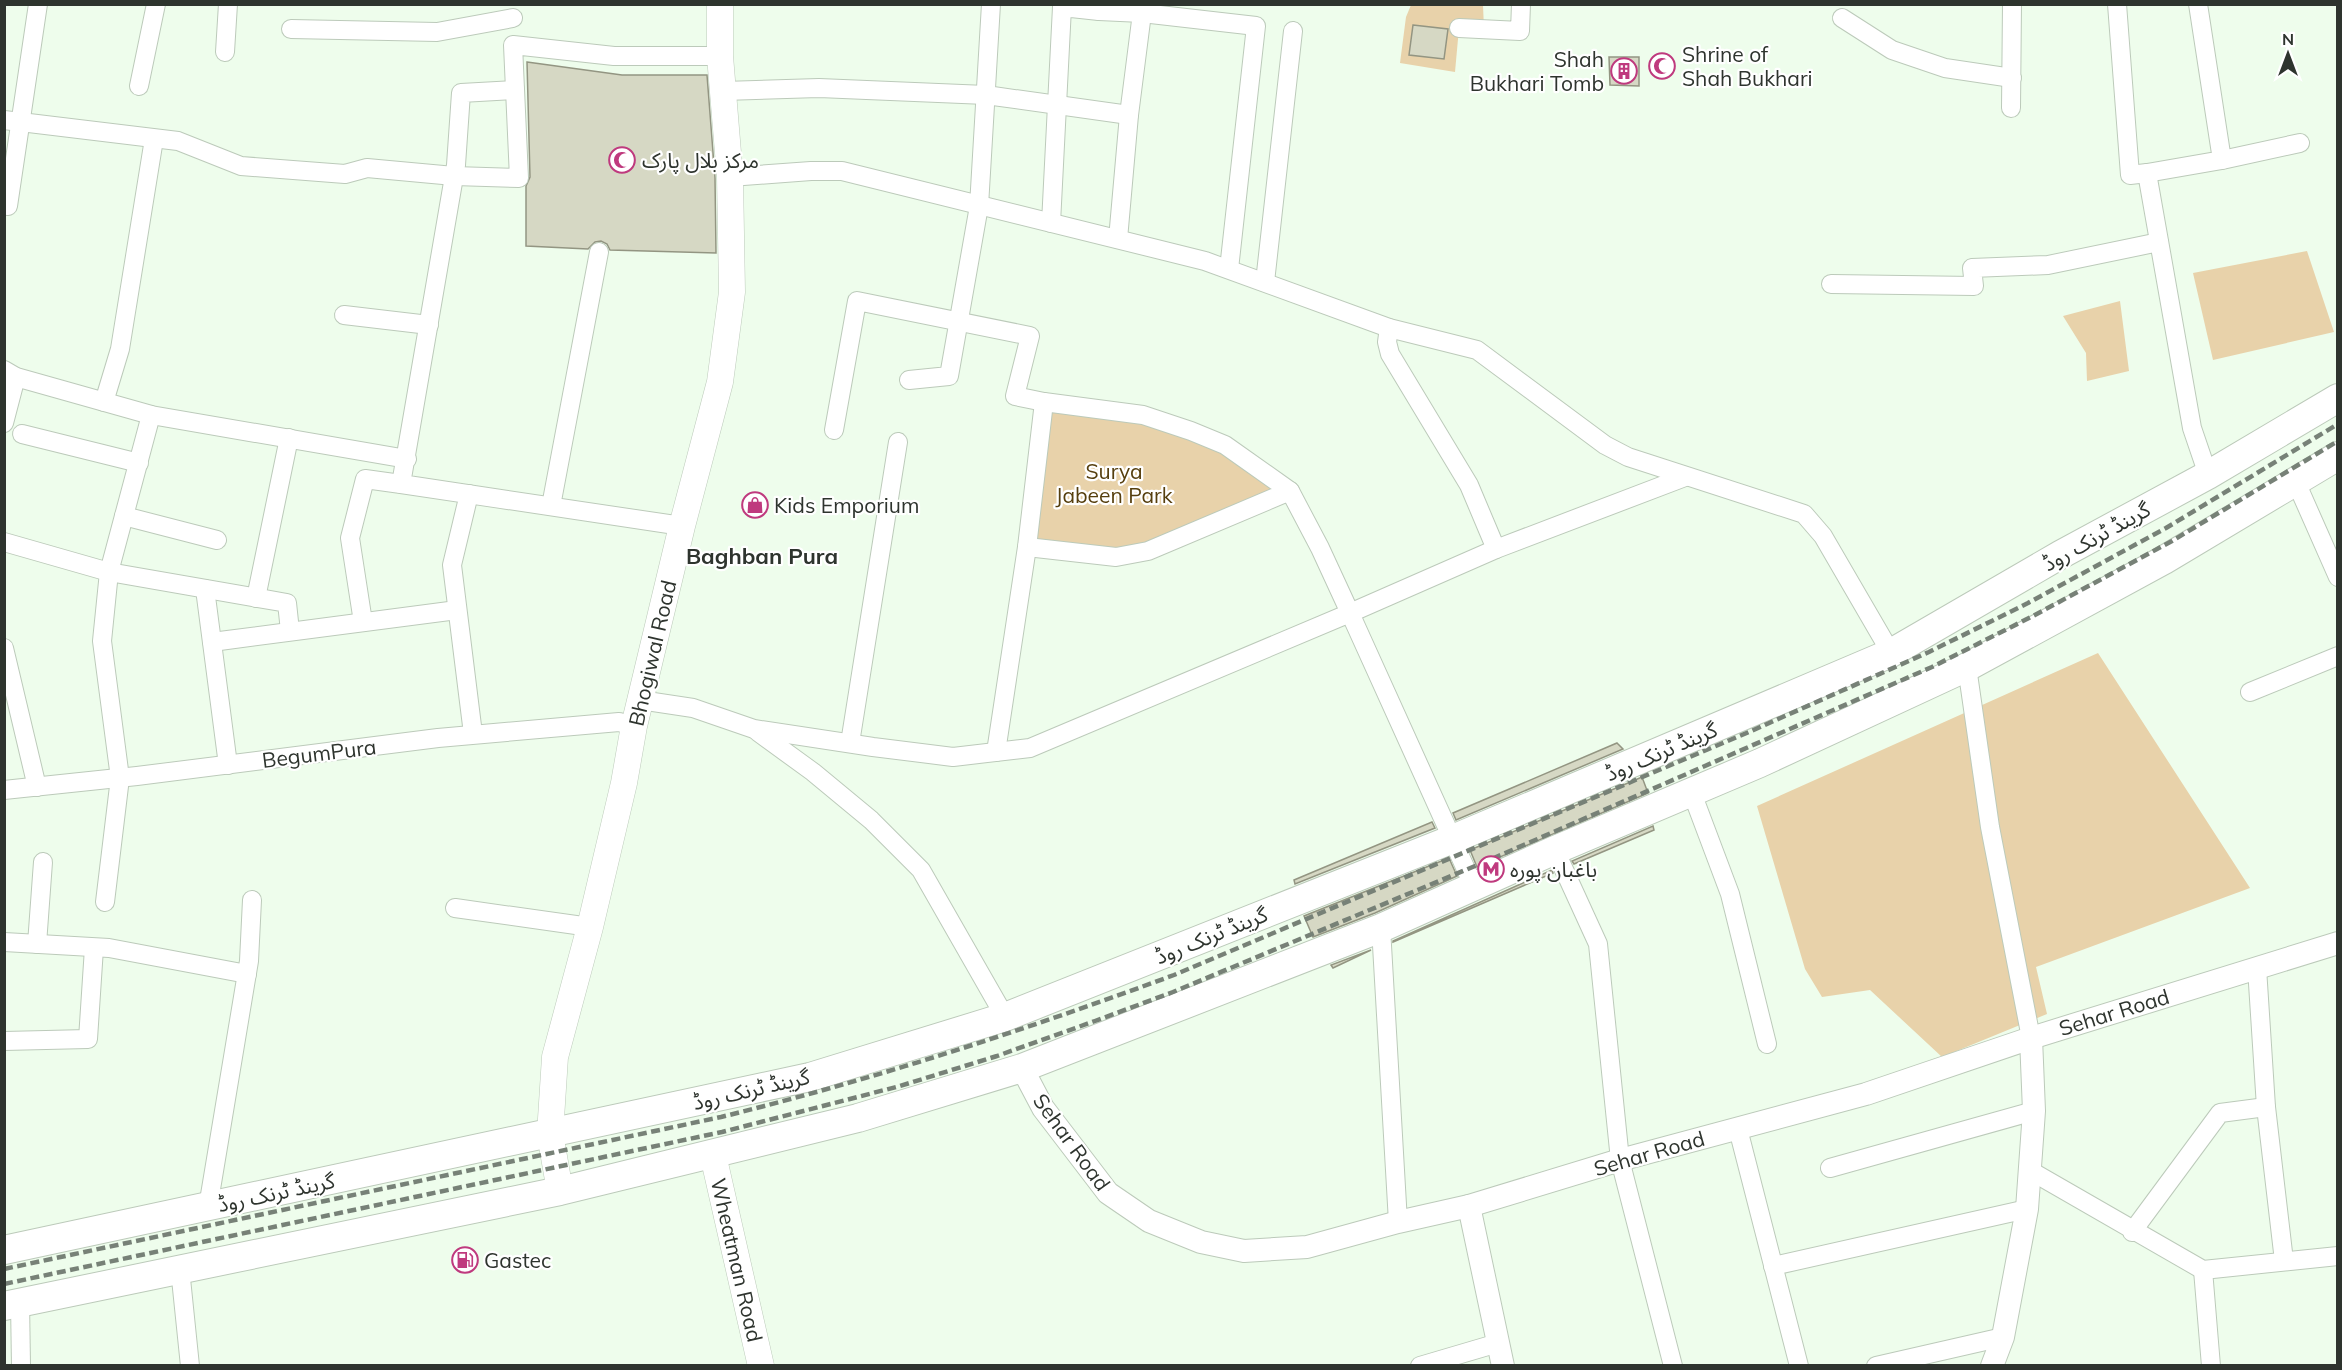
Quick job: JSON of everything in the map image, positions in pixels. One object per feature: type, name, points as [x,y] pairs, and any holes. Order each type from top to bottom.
[{"type":"main road","name":"Bhogiwal Road","points":[[560,1191],[550,1134],[555,1057],[590,927],[624,783],[640,700],[720,382],[732,292],[730,177],[720,56],[720,4]]},
{"type":"main road","name":"گرینڈ ٹرنک روڈ","points":[[4,1250],[810,1077],[1005,1017],[1453,839],[1891,653],[2060,555],[2208,475],[2337,398]]},
{"type":"main road","points":[[12,1304],[560,1191],[858,1118],[1022,1068],[1381,928],[1555,850],[1692,793],[1967,667],[2164,560],[2337,456]]},
{"type":"main road","name":"Wheatman Road","points":[[713,1155],[761,1365]]},
{"type":"street","points":[[8,206],[12,121],[38,4]]},
{"type":"street","points":[[139,86],[156,4]]},
{"type":"street","points":[[225,52],[228,4]]},
{"type":"street","points":[[909,380],[949,376],[979,206],[991,4]]},
{"type":"street","points":[[1459,28],[1520,31],[1521,4]]},
{"type":"street","points":[[2011,108],[2012,4]]},
{"type":"street","points":[[2117,4],[2130,175],[2300,144]]},
{"type":"street","points":[[2198,4],[2222,160]]},
{"type":"street","points":[[1051,223],[1062,7],[1100,8],[1142,13],[1195,12],[1256,26],[1229,269]]},
{"type":"street","points":[[12,121],[178,141],[241,165],[345,174],[367,168],[454,176],[519,178],[513,11],[437,32],[291,28]]},
{"type":"street","points":[[1118,239],[1129,115],[1142,13]]},
{"type":"street","points":[[1842,18],[1892,50],[1945,68],[2012,78]]},
{"type":"street","points":[[1265,282],[1293,31]]},
{"type":"street","points":[[513,45],[614,56],[720,56]]},
{"type":"street","points":[[723,91],[819,88],[986,95],[1129,115]]},
{"type":"street","points":[[401,484],[454,176],[461,93],[515,90]]},
{"type":"street","points":[[104,402],[120,349],[154,139]]},
{"type":"street","points":[[730,177],[842,171],[1205,261],[1389,328],[1478,350],[1605,445],[1628,457],[1804,513],[1823,536],[1891,653]]},
{"type":"street","points":[[2147,173],[2192,429],[2208,475]]},
{"type":"street","points":[[1831,284],[1974,286],[1972,268],[2048,265],[2159,242]]},
{"type":"street","points":[[551,506],[599,252]]},
{"type":"street","points":[[834,430],[857,302],[1030,336],[1015,396],[1143,415],[1191,431],[1225,445],[1290,491],[1320,548],[1474,887]]},
{"type":"street","points":[[344,315],[429,325]]},
{"type":"street","points":[[1389,328],[1387,342],[1390,354],[1469,485],[1496,549]]},
{"type":"street","points":[[4,423],[10,374],[151,415],[407,459]]},
{"type":"street","points":[[996,752],[1027,547],[1044,402]]},
{"type":"street","points":[[105,902],[120,778],[102,641],[109,572],[151,415]]},
{"type":"street","points":[[21,434],[138,463]]},
{"type":"street","points":[[256,598],[289,438]]},
{"type":"street","points":[[850,743],[898,442]]},
{"type":"street","points":[[640,700],[693,708],[754,729],[953,756],[1030,748],[1496,549],[1685,477]]},
{"type":"street","points":[[363,622],[350,538],[365,479],[682,526]]},
{"type":"street","points":[[2296,482],[2337,577]]},
{"type":"street","points":[[1027,547],[1116,557],[1148,551],[1290,491]]},
{"type":"street","points":[[469,494],[452,565],[473,734]]},
{"type":"street","points":[[124,516],[218,540]]},
{"type":"street","points":[[4,542],[109,572],[287,603],[290,631]]},
{"type":"street","points":[[205,589],[228,765]]},
{"type":"street","points":[[212,642],[457,610]]},
{"type":"street","points":[[4,648],[38,787]]},
{"type":"street","points":[[2250,692],[2337,656]]},
{"type":"street","points":[[1967,667],[1990,827],[2031,1038],[2034,1111],[2027,1209],[2003,1337],[1992,1365]]},
{"type":"street","name":"BegumPura","points":[[4,790],[120,778],[473,734],[619,722],[634,726]]},
{"type":"street","points":[[754,729],[813,772],[871,820],[921,870],[1005,1017]]},
{"type":"street","points":[[1692,793],[1730,894],[1767,1044]]},
{"type":"street","points":[[1555,850],[1598,944],[1620,1160],[1673,1365]]},
{"type":"street","points":[[37,944],[43,862]]},
{"type":"street","points":[[208,1207],[247,974],[252,900]]},
{"type":"street","points":[[455,908],[590,927]]},
{"type":"street","points":[[1381,928],[1398,1222]]},
{"type":"street","points":[[4,942],[109,948],[247,974]]},
{"type":"street","name":"Sehar Road","points":[[1022,1068],[1043,1108],[1108,1193],[1149,1221],[1201,1242],[1244,1251],[1307,1247],[1398,1222],[1469,1206],[1620,1160],[1866,1094],[2031,1038],[2337,944]]},
{"type":"street","points":[[4,1041],[88,1040],[94,948]]},
{"type":"street","points":[[2257,968],[2266,1107],[2284,1262]]},
{"type":"street","points":[[2132,1232],[2220,1113],[2266,1107]]},
{"type":"street","points":[[1830,1168],[2034,1111]]},
{"type":"street","points":[[1738,1129],[1799,1365]]},
{"type":"street","points":[[2029,1170],[2132,1232],[2203,1270],[2337,1256]]},
{"type":"street","points":[[1469,1206],[1503,1365]]},
{"type":"street","points":[[1773,1266],[2027,1209]]},
{"type":"street","points":[[180,1269],[190,1365]]},
{"type":"street","points":[[2203,1270],[2211,1365]]},
{"type":"street","points":[[12,1304],[21,1365]]},
{"type":"street","points":[[1876,1365],[2003,1337]]},
{"type":"street","points":[[1419,1365],[1498,1343]]},
{"type":"green space","points":[[1411,5],[1483,5],[1484,29],[1459,28],[1455,72],[1400,63],[1406,17]]},
{"type":"green space","points":[[2307,251],[2334,332],[2213,360],[2193,273]]},
{"type":"green space","points":[[2120,301],[2129,371],[2087,381],[2086,353],[2063,316]]},
{"type":"green space","name":"Surya Jabeen Park","points":[[1044,402],[1191,431],[1290,491],[1148,551],[1027,547]]},
{"type":"green space","points":[[2098,653],[2250,888],[2036,967],[2047,1014],[1942,1057],[1870,990],[1822,997],[1805,969],[1757,806]]},
{"type":"building","points":[[1413,25],[1448,29],[1444,59],[1409,55]]},
{"type":"building","name":"Shah Bukhari Tomb","points":[[1609,57],[1639,57],[1639,86],[1610,85]]},
{"type":"building","name":"مرکز بلال پارک","points":[[527,62],[622,75],[707,75],[715,178],[716,253],[610,250],[607,244],[601,241],[595,242],[588,249],[526,246],[526,186],[530,177]]},
{"type":"building","points":[[1617,743],[1623,749],[1456,820],[1453,813]]},
{"type":"building","points":[[1642,777],[1648,793],[1477,867],[1470,850]]},
{"type":"building","points":[[1432,822],[1435,828],[1295,884],[1294,880]]},
{"type":"building","points":[[1653,826],[1654,830],[1574,864],[1572,861]]},
{"type":"building","points":[[1449,858],[1457,876],[1375,913],[1313,937],[1304,916]]},
{"type":"building","points":[[1552,870],[1553,873],[1393,942],[1393,941]]},
{"type":"building","points":[[1371,950],[1333,968],[1331,965]]},
{"type":"railway","points":[[4,1269],[721,1117],[893,1070],[1006,1034],[1174,975],[1749,732],[1929,652],[2028,603],[2166,528],[2338,424]]},
{"type":"railway","points":[[4,1284],[722,1132],[900,1086],[997,1056],[1095,1021],[1173,992],[1487,861],[1932,667],[2172,541],[2338,441]]},
{"type":"place","name":"Shrine of Shah Bukhari","points":[[1662,66]]},
{"type":"place","name":"Shah Bukhari Tomb","points":[[1624,71]]},
{"type":"place","name":"مرکز بلال پارک","points":[[622,160]]},
{"type":"place","name":"Kids Emporium","points":[[755,505]]},
{"type":"place","name":"باغبان پورہ","points":[[1491,869]]},
{"type":"place","name":"Gastec","points":[[465,1260]]},
{"type":"district","name":"Baghban Pura","points":[[762,556]]}]
